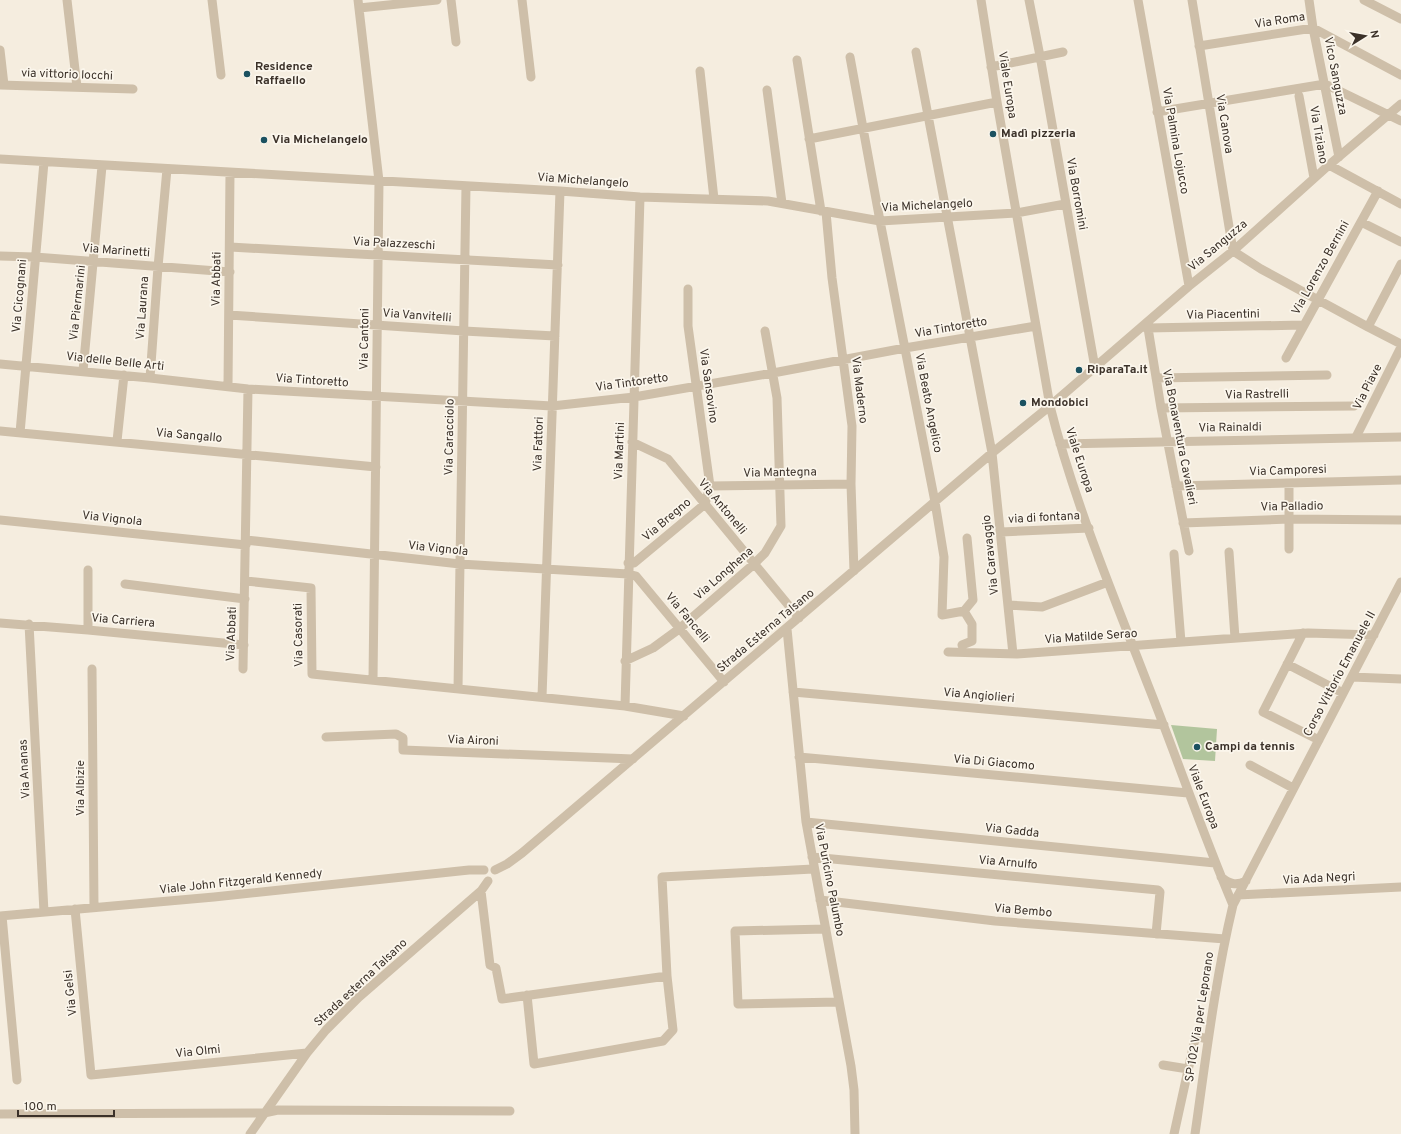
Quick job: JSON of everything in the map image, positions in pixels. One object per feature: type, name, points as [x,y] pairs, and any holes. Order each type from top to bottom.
[{"type":"street","points":[[67,0],[77,87]]},
{"type":"street","points":[[212,0],[221,75]]},
{"type":"street","points":[[359,4],[437,0]]},
{"type":"street","points":[[451,0],[456,42]]},
{"type":"street","points":[[522,0],[531,77]]},
{"type":"street","name":"Viale Europa","points":[[981,0],[997,102],[1050,406],[1060,444],[1108,582],[1164,725],[1215,863],[1233,905]]},
{"type":"street","name":"Via Borromini","points":[[1029,0],[1095,368]]},
{"type":"street","name":"Via Palmina Lojucco","points":[[1138,0],[1189,286]]},
{"type":"street","name":"Via Canova","points":[[1192,0],[1233,251]]},
{"type":"street","name":"Vico Sanguzza","points":[[1309,0],[1313,28],[1339,157]]},
{"type":"street","points":[[1364,0],[1401,19]]},
{"type":"street","name":"Via Cantoni","points":[[359,4],[378,181],[378,325],[373,680]]},
{"type":"street","name":"Via Roma","points":[[1199,46],[1313,28],[1401,76]]},
{"type":"street","points":[[0,50],[2,85]]},
{"type":"street","name":"Via Caravaggio","points":[[916,52],[992,454],[1014,654]]},
{"type":"street","points":[[992,67],[1063,52]]},
{"type":"street","name":"Via Beato Angelico","points":[[850,56],[880,221],[935,502],[944,557],[942,614],[964,611]]},
{"type":"street","name":"Via Maderno","points":[[797,60],[809,139],[823,212],[852,426],[851,484],[854,571]]},
{"type":"street","points":[[700,70],[714,199]]},
{"type":"street","points":[[1157,112],[1325,84],[1401,121]]},
{"type":"street","name":"via vittorio locchi","points":[[2,85],[133,89]]},
{"type":"street","points":[[767,90],[782,203]]},
{"type":"street","name":"Via Tiziano","points":[[1299,96],[1314,178]]},
{"type":"street","points":[[809,139],[997,102]]},
{"type":"street","name":"Via Sanguzza","points":[[1050,406],[1145,327],[1189,286],[1233,251],[1314,178],[1401,104]]},
{"type":"street","name":"Via Michelangelo","points":[[0,159],[560,191],[640,197],[768,201],[880,221],[1016,213],[1065,204]]},
{"type":"street","name":"Via Cicognani","points":[[20,433],[44,162]]},
{"type":"street","points":[[1329,165],[1401,204]]},
{"type":"street","name":"Via Piermarini","points":[[83,371],[102,166]]},
{"type":"street","name":"Via Laurana","points":[[150,378],[167,169]]},
{"type":"street","name":"Via Abbati","points":[[228,386],[230,173]]},
{"type":"street","name":"Via Caracciolo","points":[[458,689],[466,186]]},
{"type":"street","name":"Via Fattori","points":[[542,697],[560,191]]},
{"type":"street","name":"Via Lorenzo Bernini","points":[[1286,358],[1317,299],[1378,191]]},
{"type":"street","name":"Via Martini","points":[[625,706],[625,661],[640,197]]},
{"type":"street","points":[[1361,222],[1401,242]]},
{"type":"street","name":"Via Palazzeschi","points":[[230,247],[558,265]]},
{"type":"street","points":[[1233,251],[1261,269],[1401,344]]},
{"type":"street","name":"Via Marinetti","points":[[0,256],[35,257],[230,272]]},
{"type":"street","points":[[1368,327],[1401,264]]},
{"type":"street","name":"Via Sansovino","points":[[688,289],[688,326],[710,486]]},
{"type":"street","name":"Via Vanvitelli","points":[[229,315],[555,336]]},
{"type":"street","name":"Via Piacentini","points":[[1145,327],[1303,325]]},
{"type":"street","name":"Via Tintoretto","points":[[228,386],[248,389],[376,397],[552,406],[634,396],[696,386],[1036,326]]},
{"type":"street","name":"Via Bonaventura Cavalieri","points":[[1145,327],[1189,551]]},
{"type":"street","name":"Via Longhena","points":[[625,661],[652,648],[679,629],[765,553],[781,526],[777,398],[766,331]]},
{"type":"street","name":"Via Piave","points":[[1356,437],[1401,347]]},
{"type":"street","name":"Via delle Belle Arti","points":[[0,364],[228,386]]},
{"type":"street","points":[[117,442],[124,375]]},
{"type":"street","points":[[1156,378],[1327,375]]},
{"type":"street","name":"Via Abbati","points":[[243,669],[246,599],[248,389]]},
{"type":"street","name":"Strada Esterna Talsano","points":[[495,870],[518,856],[633,760],[935,502],[1050,406]]},
{"type":"street","name":"Via Rastrelli","points":[[1161,408],[1354,406]]},
{"type":"street","name":"Via Sangallo","points":[[0,431],[376,467]]},
{"type":"street","name":"Via Rainaldi","points":[[1060,444],[1401,437]]},
{"type":"street","name":"Via Antonelli","points":[[632,442],[668,459],[799,618]]},
{"type":"street","name":"Via Camporesi","points":[[1176,486],[1401,480]]},
{"type":"street","points":[[1289,483],[1289,549]]},
{"type":"street","name":"Via Mantegna","points":[[710,486],[851,484]]},
{"type":"street","name":"Via Bregno","points":[[628,563],[634,563],[705,504],[710,486]]},
{"type":"street","name":"Via Palladio","points":[[1183,523],[1289,519],[1401,520]]},
{"type":"street","name":"Via Vignola","points":[[0,520],[246,542],[460,564],[628,574]]},
{"type":"street","name":"via di fontana","points":[[1000,532],[1089,528]]},
{"type":"street","points":[[962,645],[972,641],[972,624],[964,611],[973,600],[968,538]]},
{"type":"street","points":[[1229,552],[1235,638]]},
{"type":"street","points":[[1174,554],[1181,642]]},
{"type":"street","points":[[88,570],[88,630]]},
{"type":"street","name":"Via Fancelli","points":[[628,574],[636,576],[724,682]]},
{"type":"street","name":"Via Casorati","points":[[246,580],[311,588],[312,674],[373,680]]},
{"type":"street","points":[[1008,605],[1042,607],[1108,582]]},
{"type":"street","name":"Corso Vittorio Emanuele II","points":[[1233,905],[1401,582]]},
{"type":"street","name":"Via Abbati","points":[[125,584],[246,599]]},
{"type":"street","points":[[1390,602],[1401,602]]},
{"type":"street","name":"Via Carriera","points":[[0,623],[29,624],[244,645]]},
{"type":"street","name":"Via Ananas","points":[[29,624],[44,912]]},
{"type":"street","name":"Via Puricino Palumbo","points":[[787,629],[806,822],[813,869],[826,929],[854,1090],[858,1134]]},
{"type":"street","points":[[1259,720],[1303,633]]},
{"type":"street","name":"Via Matilde Serao","points":[[948,652],[1014,654],[1303,633],[1374,635]]},
{"type":"street","points":[[1287,664],[1343,693]]},
{"type":"street","name":"Via Albizie","points":[[92,669],[94,907]]},
{"type":"street","points":[[1352,677],[1401,679]]},
{"type":"street","points":[[373,680],[625,706],[684,716]]},
{"type":"street","name":"Via Angiolieri","points":[[793,692],[1164,725]]},
{"type":"street","points":[[1263,712],[1319,740]]},
{"type":"street","name":"Via Aironi","points":[[326,737],[396,734],[403,738],[403,750],[633,760]]},
{"type":"street","name":"Via Di Giacomo","points":[[799,757],[1188,793]]},
{"type":"street","points":[[1250,766],[1293,788]]},
{"type":"street","name":"Via Gadda","points":[[806,822],[1215,863]]},
{"type":"street","name":"Via Arnulfo","points":[[812,857],[1158,890],[1160,892],[1156,934]]},
{"type":"street","points":[[490,868],[495,870],[495,879],[488,881],[483,877],[484,870],[490,868]]},
{"type":"street","points":[[527,995],[534,1064],[663,1041],[673,1030],[667,976],[662,877],[813,869]]},
{"type":"street","name":"Viale John Fitzgerald Kennedy","points":[[1,916],[214,897],[469,870],[484,870]]},
{"type":"street","points":[[1221,877],[1233,884],[1246,881]]},
{"type":"street","name":"Strada esterna Talsano","points":[[250,1134],[307,1053],[326,1030],[359,998],[480,891],[488,881]]},
{"type":"street","name":"Via Ada Negri","points":[[1238,895],[1401,887]]},
{"type":"street","points":[[480,891],[490,965],[496,968],[502,999],[667,976]]},
{"type":"street","name":"Via Bembo","points":[[820,900],[995,921],[1225,939]]},
{"type":"street","name":"SP 102 Via per Leporano","points":[[1195,1134],[1208,1039],[1225,939],[1233,905]]},
{"type":"street","name":"Via Gelsi","points":[[75,909],[91,1075]]},
{"type":"street","points":[[1,916],[17,1080]]},
{"type":"street","points":[[826,929],[734,931],[738,1004],[839,1002]]},
{"type":"street","points":[[1174,1134],[1196,1038],[1200,1037],[1208,1039]]},
{"type":"street","name":"Via Olmi","points":[[91,1075],[307,1053]]},
{"type":"street","points":[[1163,1065],[1188,1068]]},
{"type":"street","points":[[0,1114],[264,1113],[278,1110],[510,1111]]},
{"type":"green space","name":"Campi da tennis","points":[[1171,725],[1217,729],[1215,761],[1183,759]]},
{"type":"place","name":"Residence Raffaello","points":[[247,74]]},
{"type":"place","name":"Madì pizzeria","points":[[993,134]]},
{"type":"place","name":"Via Michelangelo","points":[[264,140]]},
{"type":"place","name":"RiparaTa.it","points":[[1079,370]]},
{"type":"place","name":"Mondobici","points":[[1023,403]]},
{"type":"place","name":"Campi da tennis","points":[[1197,747]]}]
